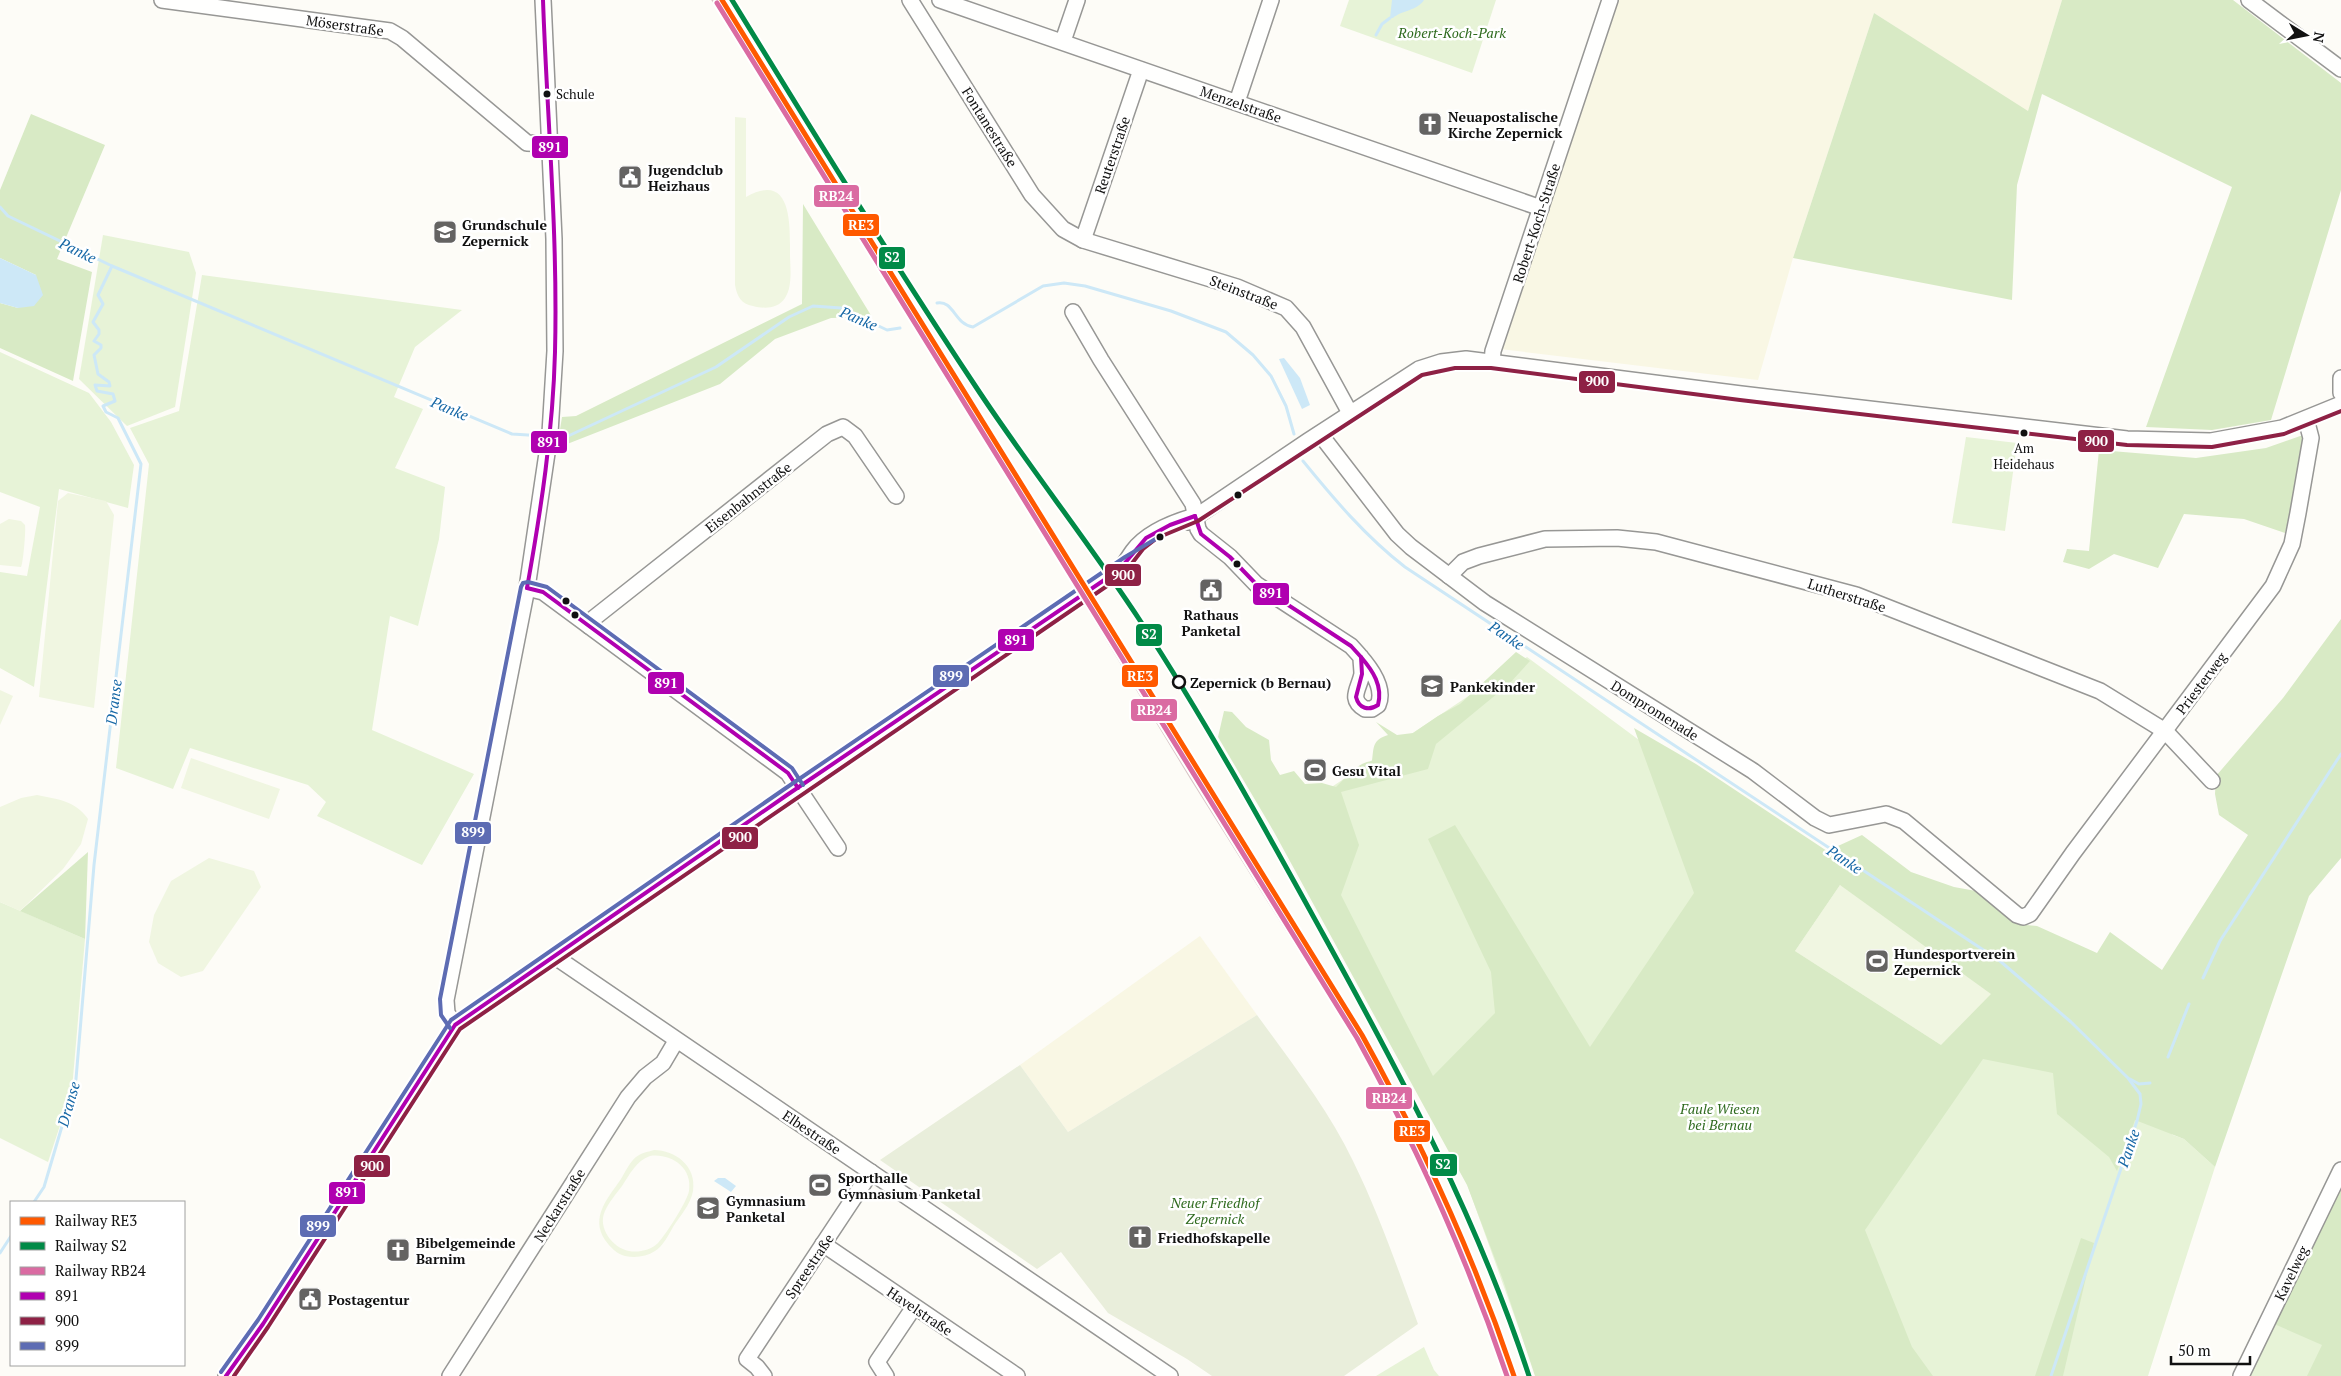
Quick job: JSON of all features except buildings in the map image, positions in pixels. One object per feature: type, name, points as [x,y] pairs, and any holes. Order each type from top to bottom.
[{"type":"street","name":"Möserstraße","points":[[162,0],[390,31],[402,38],[527,143],[550,144]]},
{"type":"street","points":[[456,1025],[446,1013],[446,1000],[528,588],[550,436],[555,351],[554,239],[543,0]]},
{"type":"street","points":[[913,4],[936,0]]},
{"type":"street","name":"Menzelstraße","points":[[940,0],[1541,208]]},
{"type":"street","points":[[1063,41],[1077,0]]},
{"type":"street","points":[[1237,102],[1271,0]]},
{"type":"street","name":"Robert-Koch-Straße","points":[[1492,362],[1610,0]]},
{"type":"street","points":[[2249,0],[2341,69]]},
{"type":"street","name":"Fontanestraße","points":[[913,4],[1032,195],[1063,229],[1083,240]]},
{"type":"street","name":"Reuterstraße","points":[[1083,240],[1140,70]]},
{"type":"street","name":"Steinstraße","points":[[1083,240],[1237,287],[1286,308],[1303,327],[1350,413]]},
{"type":"street","points":[[1073,312],[1101,360],[1193,504],[1195,516],[1202,534],[1230,557],[1256,584],[1351,646],[1361,657]]},
{"type":"street","points":[[226,1376],[263,1324],[456,1025],[798,788],[1119,570],[1126,563],[1139,558],[1177,532],[1195,516],[1419,369],[1441,362],[1466,359],[1741,394],[2127,439],[2211,441],[2282,428],[2341,404]]},
{"type":"street","points":[[2341,378],[2341,393]]},
{"type":"street","name":"Priesterweg","points":[[2023,917],[2030,914],[2072,853],[2273,586],[2292,544],[2311,438],[2306,419]]},
{"type":"street","name":"Eisenbahnstraße","points":[[589,626],[594,618],[653,570],[828,434],[843,427],[855,436],[896,496]]},
{"type":"street","name":"Dompromenade","points":[[1320,434],[1397,534],[1449,576],[1493,608],[1753,771],[1815,818],[1829,825],[1886,814],[1904,821],[2017,915],[2023,917]]},
{"type":"street","name":"Lutherstraße","points":[[1449,576],[1463,562],[1479,556],[1545,540],[1590,538],[1656,542],[1856,595],[2100,691],[2165,731],[2212,781]]},
{"type":"street","points":[[528,588],[542,592],[788,773],[838,848]]},
{"type":"street","name":"Elbestraße","points":[[554,956],[676,1041],[1170,1376]]},
{"type":"street","name":"Neckarstraße","points":[[450,1376],[628,1097],[645,1077],[663,1063],[676,1041]]},
{"type":"street","name":"Kavelweg","points":[[2241,1376],[2341,1170]]},
{"type":"street","name":"Spreestraße","points":[[764,1376],[757,1367],[746,1359],[870,1172]]},
{"type":"street","name":"Havelstraße","points":[[823,1244],[1010,1374]]},
{"type":"street","points":[[886,1376],[878,1362],[914,1307]]},
{"type":"shaded area","points":[[1617,0],[2062,0],[2028,112],[1874,13],[1793,258],[1758,380],[1500,349]]},
{"type":"shaded area","points":[[1200,936],[1257,1015],[1068,1132],[1020,1065]]},
{"type":"green space","name":"Robert-Koch-Park","points":[[1349,0],[1496,0],[1472,73],[1340,26]]},
{"type":"green space","points":[[2062,0],[2233,0],[2341,83],[2341,190],[2271,420],[2212,430],[2146,427],[2232,187],[2042,94],[2017,185],[2012,300],[1793,258],[1874,13],[2028,111]]},
{"type":"green space","points":[[31,114],[105,145],[57,259],[92,272],[73,381],[0,348],[0,303],[18,308],[36,275],[0,258],[0,190]]},
{"type":"green space","points":[[735,117],[746,118],[746,197],[761,191],[772,191],[780,196],[785,204],[790,228],[791,270],[788,293],[782,302],[766,308],[745,303],[738,296],[735,285]]},
{"type":"green space","points":[[803,204],[872,317],[831,318],[775,339],[720,384],[557,448],[562,417],[576,416],[802,304]]},
{"type":"green space","points":[[103,235],[189,252],[196,273],[175,407],[127,426],[79,379]]},
{"type":"green space","points":[[202,275],[462,310],[415,347],[394,397],[423,409],[395,468],[445,487],[439,539],[418,626],[390,616],[372,730],[474,774],[422,865],[317,816],[326,802],[308,785],[190,748],[173,789],[116,768],[149,464],[130,428],[179,411]]},
{"type":"green space","points":[[0,352],[89,393],[111,422],[134,465],[128,508],[59,489],[34,687],[0,668],[0,572],[27,576],[40,507],[0,492]]},
{"type":"green space","points":[[2303,435],[2299,472],[2285,533],[2244,519],[2184,514],[2158,568],[2114,554],[2089,569],[2063,562],[2067,549],[2089,551],[2099,450],[2196,458],[2266,448]]},
{"type":"green space","points":[[1966,437],[2017,443],[2005,531],[1952,523]]},
{"type":"green space","points":[[68,493],[106,501],[114,515],[94,708],[39,697],[58,501]]},
{"type":"green space","points":[[9,519],[21,521],[25,525],[21,567],[0,565],[0,524]]},
{"type":"green space","points":[[2341,619],[2341,858],[2309,896],[2215,1167],[2184,1139],[2135,1120],[2117,1171],[2109,1157],[2057,1114],[2053,1073],[1983,1059],[1865,1230],[1912,1347],[1933,1376],[1535,1376],[1503,1280],[1467,1185],[1274,832],[1218,737],[1224,711],[1232,712],[1246,727],[1269,740],[1271,760],[1280,775],[1294,771],[1305,784],[1322,783],[1336,787],[1356,767],[1372,761],[1376,742],[1388,735],[1376,722],[1397,735],[1413,733],[1460,704],[1516,652],[1530,661],[1509,684],[1436,744],[1428,769],[1341,792],[1359,845],[1341,895],[1433,1076],[1495,1013],[1491,972],[1428,839],[1455,825],[1590,1047],[1694,893],[1634,728],[1696,764],[1827,851],[1862,835],[1911,872],[1954,887],[1976,891],[2017,924],[2037,926],[2097,953],[2110,932],[2162,970],[2248,835],[2219,815],[2215,794],[2216,776],[2283,698]],"holes":[[[1840,885],[1941,1045],[1795,951]]]},
{"type":"green space","name":"Faule Wiesen bei Bernau","points":[[1527,657],[1728,806],[1999,992],[2173,1135],[2184,1139],[2215,1167],[2148,1376],[1536,1376],[1467,1184],[1273,826]]},
{"type":"green space","points":[[0,690],[13,696],[0,725]]},
{"type":"green space","points":[[191,758],[280,789],[269,819],[181,788]]},
{"type":"green space","points":[[37,795],[72,805],[78,808],[88,819],[81,844],[63,869],[20,911],[0,902],[0,807],[21,798]]},
{"type":"green space","points":[[88,852],[85,939],[20,911]]},
{"type":"green space","points":[[209,858],[254,871],[261,887],[203,971],[181,977],[158,963],[149,942],[154,915],[171,881]]},
{"type":"green space","name":"Hundesportverein Zepernick","points":[[1840,885],[1991,994],[1941,1045],[1795,951]]},
{"type":"green space","points":[[0,902],[85,939],[72,1089],[48,1162],[0,1138]]},
{"type":"green space","name":"Neuer Friedhof Zepernick","points":[[1257,1015],[1308,1086],[1343,1142],[1380,1221],[1418,1324],[1344,1376],[1212,1376],[1187,1359],[1108,1313],[1061,1252],[1037,1269],[880,1160],[1020,1065],[1068,1132]]},
{"type":"green space","points":[[654,1150],[677,1156],[688,1167],[692,1174],[692,1196],[685,1210],[658,1249],[644,1256],[625,1256],[619,1254],[609,1245],[601,1232],[599,1223],[602,1208],[636,1157]],"holes":[[[658,1156],[672,1159],[684,1169],[689,1182],[689,1191],[680,1210],[658,1243],[640,1251],[633,1252],[623,1249],[612,1242],[605,1230],[603,1224],[605,1211],[637,1165],[645,1158]]]},
{"type":"green space","points":[[2341,1184],[2341,1376],[2245,1376]]},
{"type":"green space","points":[[2341,1185],[2341,1376],[2307,1376],[2322,1345],[2272,1323]]},
{"type":"green space","points":[[2081,1238],[2094,1243],[2063,1376],[2035,1376]]},
{"type":"green space","points":[[1424,1347],[1434,1370],[1439,1376],[1376,1376]]},
{"type":"water","points":[[1392,0],[1424,0],[1421,4],[1390,18]]},
{"type":"water","points":[[0,258],[36,275],[43,295],[34,306],[18,308],[0,303]]},
{"type":"water","points":[[1284,358],[1300,378],[1310,405],[1302,409],[1279,359]]},
{"type":"water","points":[[718,1178],[725,1178],[736,1186],[731,1192],[714,1181]]},
{"type":"waterway","points":[[1376,35],[1382,24],[1390,18]]},
{"type":"waterway","name":"Panke","points":[[0,207],[8,216],[112,266],[512,434],[544,436]]},
{"type":"waterway","name":"Dranse","points":[[35,1201],[44,1187],[76,1079],[94,865],[141,464],[118,418],[106,412],[103,406],[115,401],[113,394],[97,391],[95,385],[110,386],[109,382],[98,374],[94,355],[101,348],[101,345],[94,341],[99,334],[99,330],[93,322],[103,304],[98,295],[112,266]]},
{"type":"waterway","name":"Panke","points":[[937,303],[947,305],[962,322],[973,327],[1043,286],[1064,283],[1085,286],[1171,311],[1226,332],[1253,355],[1271,376],[1286,406],[1294,434]]},
{"type":"waterway","name":"Panke","points":[[553,437],[566,437],[716,367],[789,317],[813,306],[841,308],[887,330],[900,328]]},
{"type":"waterway","name":"Panke","points":[[1303,461],[1363,530],[1405,567],[2000,961],[2071,1022],[2128,1078],[2140,1094],[2141,1104],[2137,1121],[2051,1376]]},
{"type":"waterway","points":[[2203,978],[2220,941],[2341,754]]},
{"type":"waterway","points":[[2168,1057],[2189,1004]]},
{"type":"waterway","points":[[2130,1079],[2139,1084],[2150,1083]]},
{"type":"waterway","name":"Dranse","points":[[0,1253],[10,1238]]},
{"type":"railway","points":[[713,0],[940,364],[1192,779],[1355,1038],[1404,1128],[1445,1212],[1484,1310],[1506,1376]]},
{"type":"rail line","name":"RE3","points":[[722,0],[1362,1035],[1406,1118],[1446,1202],[1482,1288],[1514,1376]]},
{"type":"rail line","name":"S2","points":[[732,0],[916,296],[1000,422],[1102,564],[1141,622],[1235,776],[1381,1041],[1436,1150],[1486,1261],[1509,1318],[1529,1376]]},
{"type":"rail line","name":"RB24","points":[[717,3],[1357,1038],[1400,1120],[1440,1204],[1492,1332],[1507,1376]]},
{"type":"transit line","name":"891","points":[[527,588],[546,470],[555,352],[554,220],[543,0]]},
{"type":"transit line","name":"900","points":[[234,1376],[268,1327],[460,1029],[1123,575],[1143,549],[1157,538],[1198,521],[1422,375],[1455,368],[1491,368],[1740,400],[2127,445],[2212,447],[2284,434],[2341,411]]},
{"type":"transit line","name":"891","points":[[1195,516],[1201,534],[1230,557],[1256,584],[1351,646],[1361,657]]},
{"type":"transit line","name":"891","points":[[226,1376],[263,1324],[455,1025],[787,795],[1119,570],[1146,538],[1170,525],[1195,516]]},
{"type":"transit line","name":"899","points":[[221,1372],[258,1320],[451,1020],[783,790],[1125,557],[1159,537]]},
{"type":"transit line","name":"899","points":[[450,1028],[441,1015],[440,999],[523,583],[528,582],[547,587],[792,768],[803,785]]},
{"type":"transit line","name":"891","points":[[527,588],[543,592],[788,773],[798,788]]},
{"type":"transit line","name":"891","points":[[1361,657],[1373,673],[1378,685],[1378,705],[1371,708],[1365,708],[1359,704],[1356,697],[1362,674],[1361,657]]},
{"type":"place","name":"Schule","points":[[547,94]]},
{"type":"place","name":"Neuapostalische Kirche Zepernick","points":[[1430,124]]},
{"type":"place","name":"Jugendclub Heizhaus","points":[[630,177]]},
{"type":"place","name":"Grundschule Zepernick","points":[[445,232]]},
{"type":"place","name":"Am Heidehaus","points":[[2024,433]]},
{"type":"place","name":"Rathaus Panketal","points":[[1211,590]]},
{"type":"place","name":"Zepernick (b Bernau)","points":[[1179,682]]},
{"type":"place","name":"Pankekinder","points":[[1432,686]]},
{"type":"place","name":"Gesu Vital","points":[[1315,770]]},
{"type":"place","name":"Hundesportverein Zepernick","points":[[1877,961]]},
{"type":"place","name":"Sporthalle Gymnasium Panketal","points":[[820,1185]]},
{"type":"place","name":"Gymnasium Panketal","points":[[708,1208]]},
{"type":"place","name":"Friedhofskapelle","points":[[1140,1237]]},
{"type":"place","name":"Bibelgemeinde Barnim","points":[[398,1250]]},
{"type":"place","name":"Postagentur","points":[[310,1299]]}]
